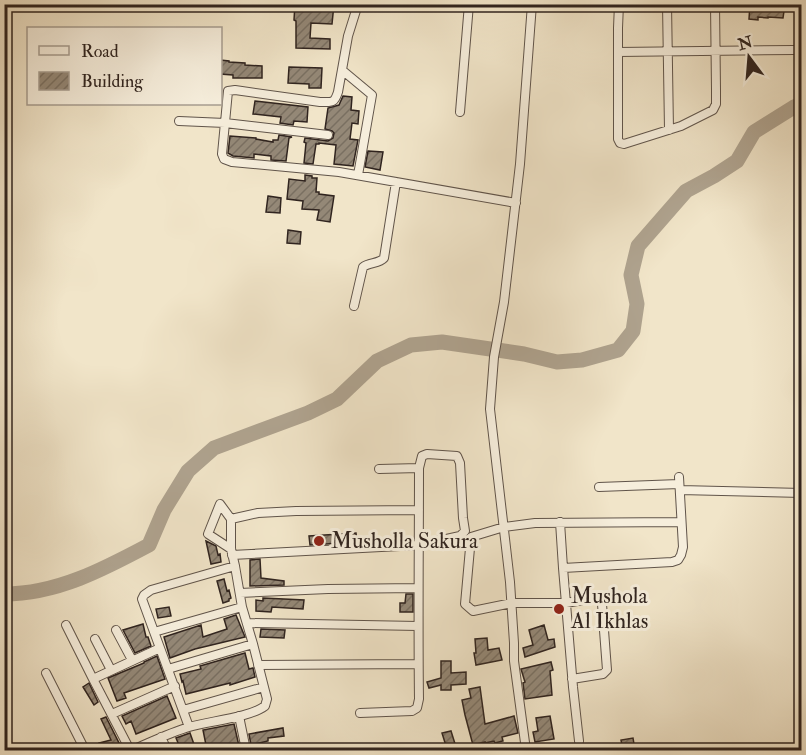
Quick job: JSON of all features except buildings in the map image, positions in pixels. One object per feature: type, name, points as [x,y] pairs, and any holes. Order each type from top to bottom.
[{"type":"street","points":[[358,4],[348,36],[336,100],[320,102],[235,90],[228,91],[222,154],[224,159],[232,162],[339,172],[516,203]]},
{"type":"street","points":[[460,112],[469,4]]},
{"type":"street","points":[[526,750],[514,661],[507,545],[490,409],[494,357],[504,302],[516,203],[532,4]]},
{"type":"street","points":[[619,4],[619,141],[624,144],[689,122],[715,107],[715,4]]},
{"type":"street","points":[[667,4],[669,130]]},
{"type":"street","points":[[618,52],[795,50]]},
{"type":"street","points":[[342,70],[372,95],[358,176]]},
{"type":"street","points":[[179,121],[225,123],[328,135]]},
{"type":"street","points":[[354,306],[363,267],[382,261],[384,258],[396,182]]},
{"type":"street","points":[[66,625],[131,750],[189,727],[261,709],[265,706],[267,699],[242,607],[232,552],[231,519],[220,504],[208,534],[232,552],[419,545],[460,536],[465,531],[460,463],[455,454],[427,454],[422,456],[419,468],[419,545],[418,588],[418,699],[417,708],[412,711],[360,712]]},
{"type":"street","points":[[379,469],[419,468]]},
{"type":"street","points":[[563,568],[678,560],[684,537],[679,484]]},
{"type":"street","points":[[599,487],[679,484],[801,493]]},
{"type":"street","points":[[231,519],[258,513],[296,511],[419,510]]},
{"type":"street","points":[[560,522],[579,741]]},
{"type":"street","points":[[572,679],[603,674],[607,670],[600,601],[594,598],[566,603],[512,603],[473,611],[465,604],[471,537],[504,527],[535,523],[681,522]]},
{"type":"street","points":[[189,727],[142,600],[144,595],[152,590],[235,566]]},
{"type":"street","points":[[240,593],[418,588]]},
{"type":"street","points":[[153,632],[242,607]]},
{"type":"street","points":[[247,622],[418,626]]},
{"type":"street","points":[[116,630],[132,660]]},
{"type":"street","points":[[95,639],[111,670]]},
{"type":"street","points":[[168,669],[253,644]]},
{"type":"street","points":[[93,679],[160,648]]},
{"type":"street","points":[[258,665],[418,664]]},
{"type":"street","points":[[46,673],[85,750]]},
{"type":"street","points":[[112,714],[175,686]]},
{"type":"street","points":[[183,710],[264,687]]},
{"type":"street","points":[[239,716],[246,750]]},
{"type":"street","points":[[161,737],[167,750]]},
{"type":"waterway","points":[[4,594],[24,593],[61,585],[115,563],[149,545],[164,510],[188,471],[214,448],[308,413],[337,399],[377,361],[411,345],[442,342],[524,354],[557,362],[582,360],[618,350],[633,331],[637,304],[631,275],[638,246],[686,191],[737,161],[754,132],[802,104]]},
{"type":"place","name":"Musholla Sakura","points":[[319,541]]},
{"type":"place","name":"Mushola Al Ikhlas","points":[[559,609]]}]
